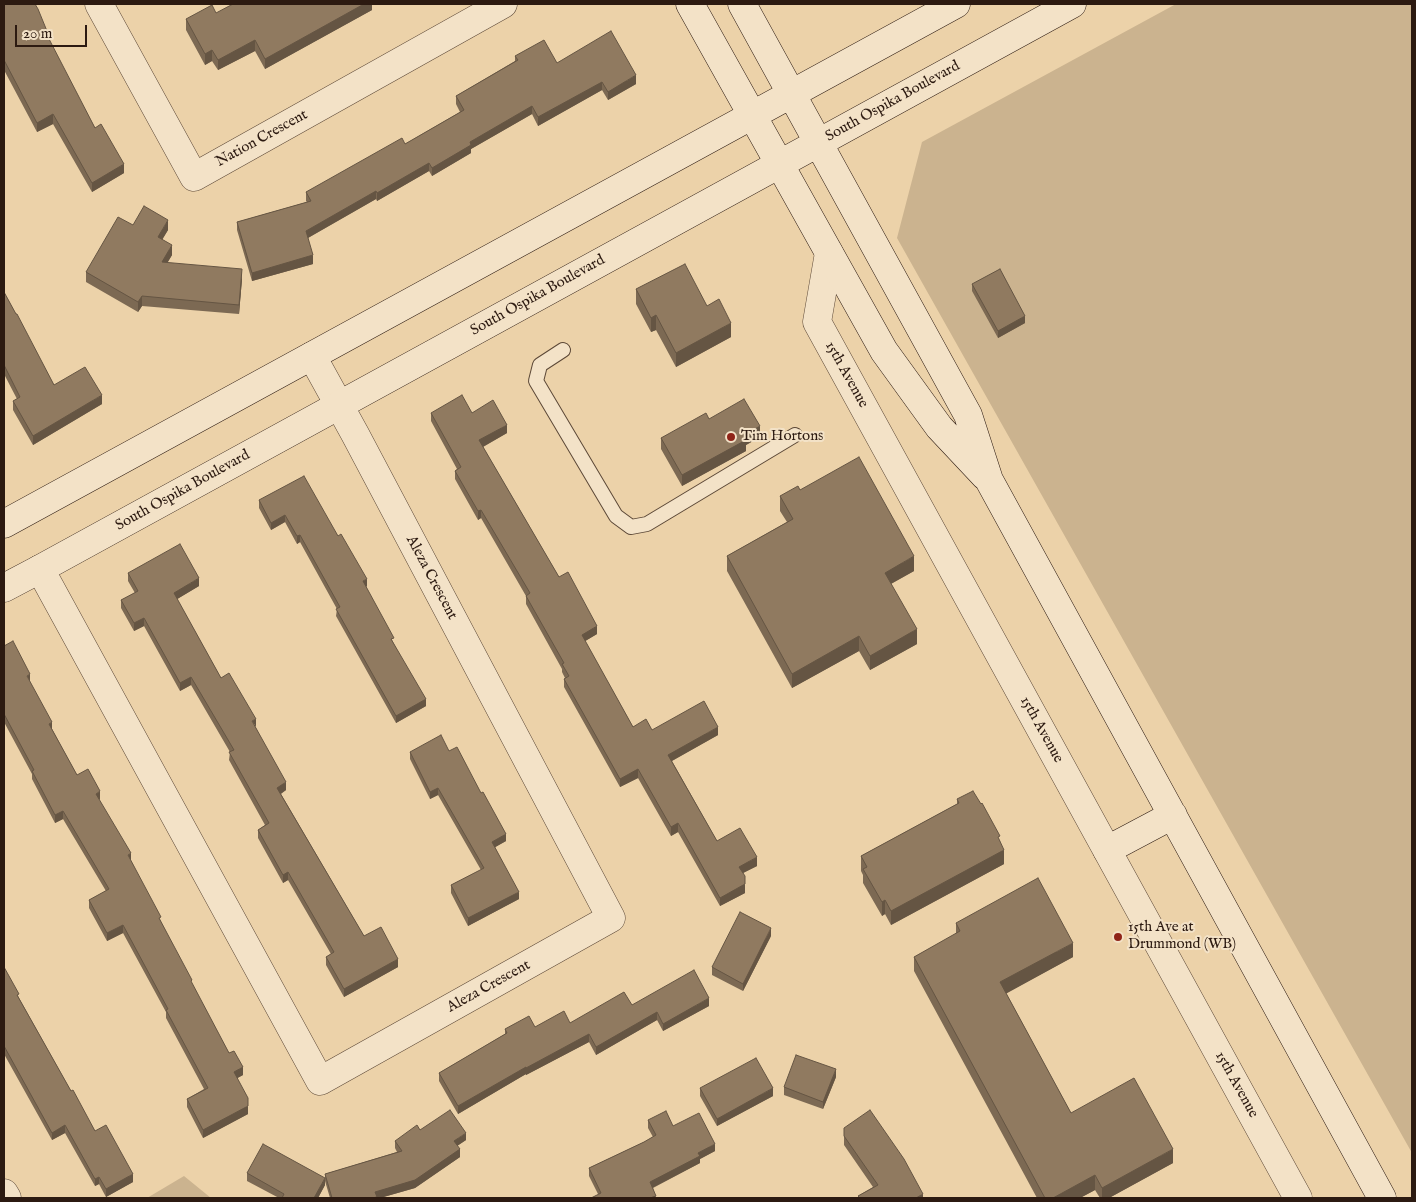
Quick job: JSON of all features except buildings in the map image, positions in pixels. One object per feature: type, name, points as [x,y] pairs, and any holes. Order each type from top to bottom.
[{"type":"main road","name":"Nation Crescent","points":[[98,4],[194,178],[504,4]]},
{"type":"main road","points":[[690,4],[884,351],[939,427],[989,480]]},
{"type":"main road","points":[[742,4],[968,415],[989,480],[1382,1198]]},
{"type":"main road","points":[[6,518],[312,356],[956,4]]},
{"type":"main road","name":"South Ospika Boulevard","points":[[4,588],[1072,4]]},
{"type":"main road","name":"15th Avenue","points":[[829,253],[818,322],[1298,1198]]},
{"type":"main road","name":"Aleza Crescent","points":[[40,569],[320,1081],[611,918],[312,356]]},
{"type":"main road","points":[[1106,850],[1173,816]]},
{"type":"main road","points":[[4,1193],[7,1198]]},
{"type":"lane","points":[[563,350],[540,365],[536,381],[616,516],[631,527],[647,524],[795,435]]},
{"type":"shaded area","points":[[1176,4],[1412,4],[1412,1153],[897,238],[922,142]]},
{"type":"shaded area","points":[[184,1176],[211,1198],[147,1198]]},
{"type":"place","name":"Tim Hortons","points":[[731,437]]},
{"type":"place","name":"15th Ave at Drummond (WB)","points":[[1118,937]]}]
